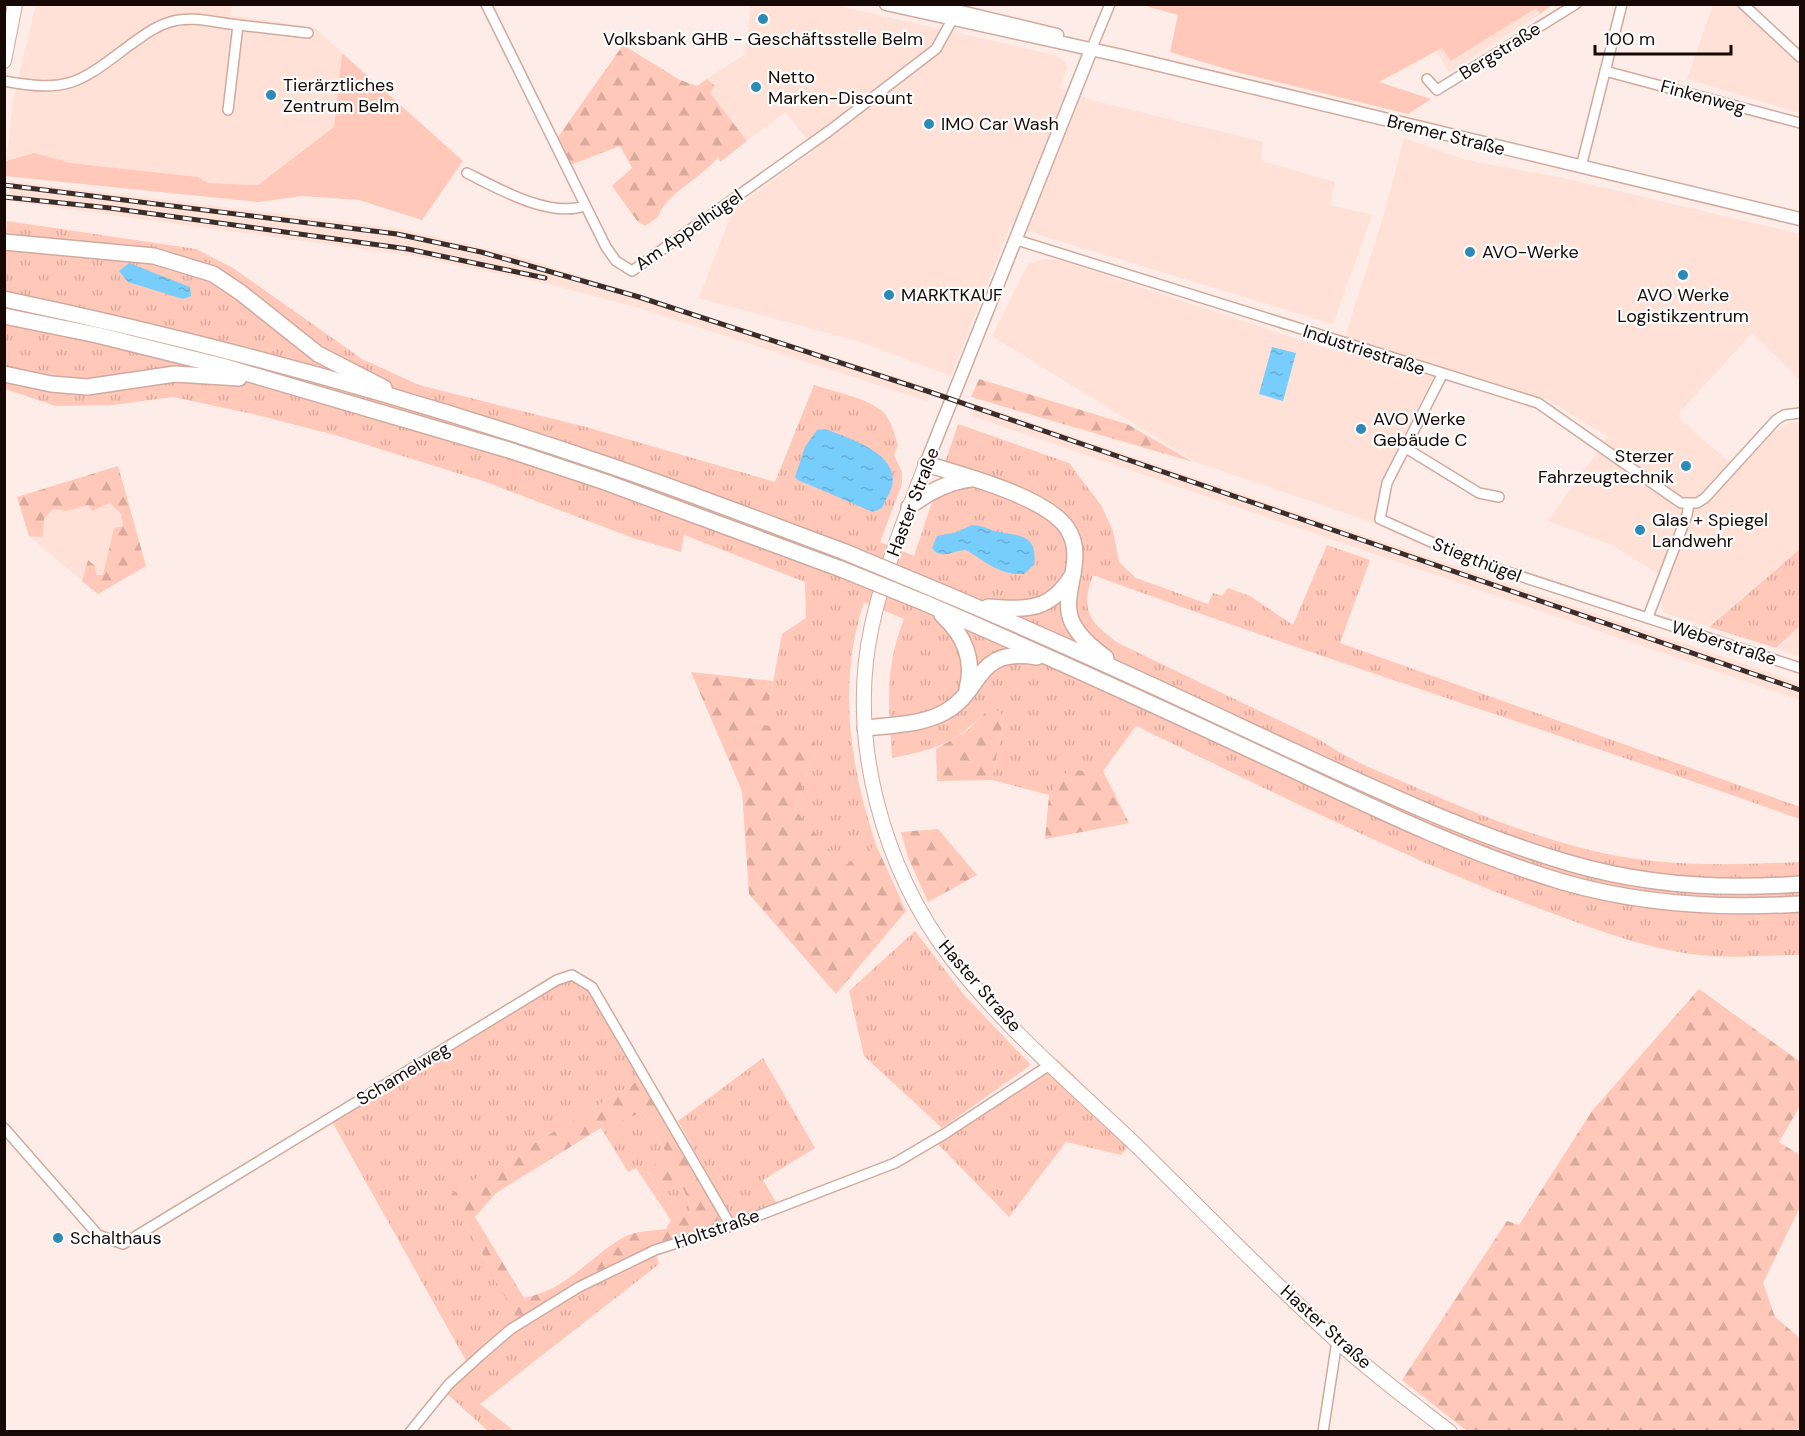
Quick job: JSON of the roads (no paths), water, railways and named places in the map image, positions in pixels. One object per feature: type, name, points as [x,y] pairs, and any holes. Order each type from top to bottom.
[{"type":"highway","points":[[4,242],[154,256],[213,274],[240,292],[318,354],[428,408]]},
{"type":"highway","points":[[6,299],[226,351],[428,408],[611,466],[845,552],[1126,673],[1408,804],[1570,863],[1639,878],[1708,886],[1800,884]]},
{"type":"highway","points":[[5,316],[97,335],[260,378],[552,464],[841,569],[925,603],[1058,660],[1403,822],[1564,882],[1648,899],[1708,906],[1744,908],[1800,903]]},
{"type":"highway","points":[[4,374],[51,384],[87,387],[123,384],[175,374],[260,378]]},
{"type":"highway","points":[[926,464],[1023,496],[1052,511],[1067,527],[1074,542],[1071,620],[1082,638],[1126,673]]},
{"type":"highway","points":[[909,507],[937,489],[971,479]]},
{"type":"highway","points":[[976,607],[1021,610],[1039,607],[1065,587],[1074,571]]},
{"type":"highway","points":[[925,603],[954,626],[965,643],[970,677],[966,692]]},
{"type":"highway","points":[[865,728],[922,721],[945,712],[966,692],[978,675],[994,661],[1007,656],[1058,660]]},
{"type":"main road","points":[[4,62],[15,4]]},
{"type":"main road","name":"Haster Straße","points":[[926,464],[909,507],[872,626],[865,676],[865,728],[884,826],[917,904],[953,960],[1051,1064],[1337,1341],[1450,1431]]},
{"type":"street","name":"Am Appelhügel","points":[[486,4],[606,247],[616,261],[632,272],[829,131],[936,49],[952,20]]},
{"type":"street","name":"Bremer Straße","points":[[927,4],[1058,35],[1091,50]]},
{"type":"street","points":[[1091,50],[1110,4]]},
{"type":"street","name":"Bergstraße","points":[[1427,79],[1437,90],[1576,4]]},
{"type":"street","points":[[1581,167],[1622,4]]},
{"type":"street","points":[[1743,4],[1800,57]]},
{"type":"street","name":"Bremer Straße","points":[[888,5],[1091,50],[1800,219]]},
{"type":"street","points":[[4,81],[59,87],[78,81],[92,74],[153,29],[171,21],[190,19],[308,33]]},
{"type":"street","points":[[228,110],[238,25]]},
{"type":"street","name":"Haster Straße","points":[[926,464],[1091,50]]},
{"type":"street","name":"Finkenweg","points":[[1605,71],[1800,123]]},
{"type":"street","points":[[467,173],[515,197],[566,209],[585,206]]},
{"type":"street","name":"Industriestraße","points":[[1017,240],[1442,375],[1538,403],[1672,497],[1689,504]]},
{"type":"street","name":"Stiegthügel","points":[[1442,375],[1388,483],[1380,519],[1471,560],[1648,618]]},
{"type":"street","points":[[1648,618],[1687,515],[1689,504],[1705,498],[1776,420],[1793,413],[1800,413]]},
{"type":"street","points":[[1404,447],[1479,493],[1499,497]]},
{"type":"street","name":"Weberstraße","points":[[1648,618],[1800,668]]},
{"type":"street","name":"Schamelweg","points":[[4,1128],[98,1235],[109,1241],[123,1244],[557,980],[573,975],[592,987],[672,1120],[730,1226]]},
{"type":"street","name":"Holtstraße","points":[[410,1431],[449,1384],[511,1329],[579,1287],[655,1250],[730,1226],[895,1163],[1051,1064]]},
{"type":"street","points":[[1323,1431],[1337,1341]]},
{"type":"water","points":[[129,263],[190,287],[191,296],[183,299],[128,282],[119,271]]},
{"type":"water","points":[[1272,347],[1296,353],[1283,401],[1259,394]]},
{"type":"water","points":[[826,429],[870,448],[888,464],[892,474],[892,486],[882,508],[873,512],[795,477],[805,447],[817,430]]},
{"type":"water","points":[[972,525],[1027,539],[1035,555],[1034,565],[1024,574],[1015,574],[993,567],[966,550],[939,554],[932,548],[937,536],[957,532]]},
{"type":"railway","points":[[4,185],[397,234],[481,252],[639,297],[930,392],[1800,690]]},
{"type":"railway","points":[[4,197],[110,208],[408,249],[545,278]]},
{"type":"place","name":"Volksbank GHB - Geschäftsstelle Belm","points":[[763,19]]},
{"type":"place","name":"Netto Marken-Discount","points":[[756,87]]},
{"type":"place","name":"Tierärztliches Zentrum Belm","points":[[271,95]]},
{"type":"place","name":"IMO Car Wash","points":[[929,124]]},
{"type":"place","name":"AVO-Werke","points":[[1470,252]]},
{"type":"place","name":"AVO Werke Logistikzentrum","points":[[1683,275]]},
{"type":"place","name":"MARKTKAUF","points":[[889,295]]},
{"type":"place","name":"AVO Werke Gebäude C","points":[[1361,429]]},
{"type":"place","name":"Sterzer Fahrzeugtechnik","points":[[1686,466]]},
{"type":"place","name":"Glas + Spiegel Landwehr","points":[[1640,530]]},
{"type":"place","name":"Schalthaus","points":[[58,1238]]}]
